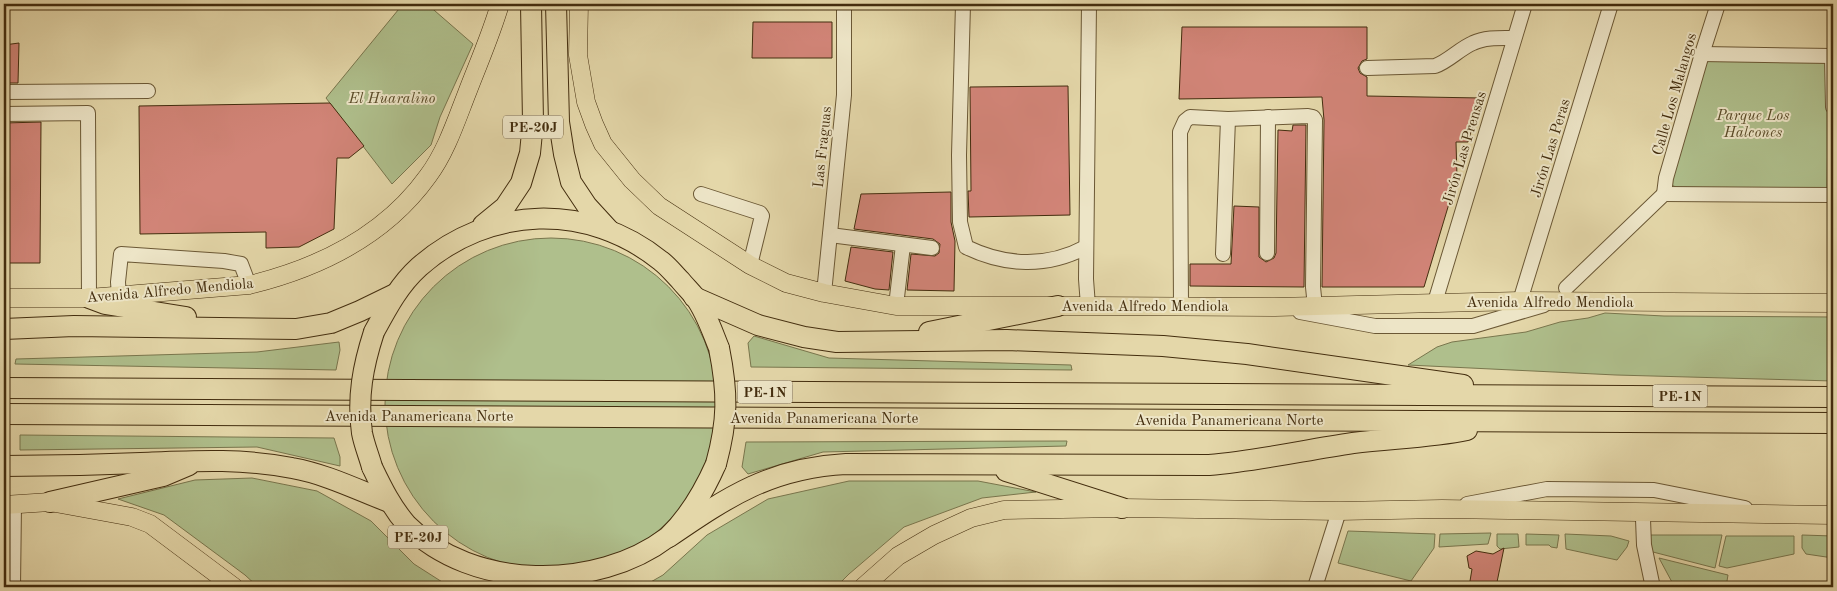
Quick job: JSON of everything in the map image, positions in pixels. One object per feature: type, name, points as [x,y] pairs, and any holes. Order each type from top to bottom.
[{"type":"highway","name":"PE-20J","points":[[477,230],[505,207],[521,183],[530,152],[533,122],[531,4]]},
{"type":"highway","name":"PE-20J","points":[[556,4],[559,122],[564,154],[571,182],[587,206],[609,230]]},
{"type":"highway","name":"PE-20J","points":[[455,564],[491,579],[530,586],[570,584],[608,574],[650,552],[668,537],[688,515],[704,491],[716,464],[724,436],[727,407],[725,377],[719,348],[705,315],[694,296],[663,262],[637,243],[609,230],[576,220],[543,218],[509,221],[477,230],[446,246],[418,268],[395,294],[374,332],[364,364],[360,399],[362,434],[372,467],[389,502],[407,526],[424,542],[485,587]]},
{"type":"highway","points":[[4,329],[74,326],[296,329],[331,323],[395,294]]},
{"type":"highway","points":[[694,296],[758,325],[797,335],[837,342],[1047,340],[1197,348],[1327,364],[1527,396]]},
{"type":"highway","points":[[89,298],[105,304],[188,317],[232,328]]},
{"type":"highway","points":[[884,342],[1058,306]]},
{"type":"highway","name":"Avenida Panamericana Norte","points":[[4,388],[1527,396]]},
{"type":"highway","name":"PE-1N","points":[[1527,396],[1833,397]]},
{"type":"highway","name":"Avenida Panamericana Norte","points":[[4,414],[1833,423]]},
{"type":"highway","points":[[668,537],[730,498],[761,482],[792,471],[812,467],[846,464],[1190,465],[1229,463],[1353,443],[1450,433],[1508,421]]},
{"type":"highway","points":[[4,466],[202,460],[264,463],[295,468],[328,478],[389,502]]},
{"type":"highway","points":[[50,502],[163,476],[202,460]]},
{"type":"highway","points":[[987,465],[1122,508]]},
{"type":"highway","name":"PE-20J","points":[[591,587],[608,574]]},
{"type":"main road","name":"Avenida Alfredo Mendiola","points":[[4,298],[89,298],[249,285],[295,272],[339,253],[366,237],[389,220],[428,176],[455,124],[486,46],[500,4]]},
{"type":"main road","name":"Avenida Alfredo Mendiola","points":[[579,4],[578,54],[586,102],[603,144],[632,180],[659,206],[750,265],[786,283],[824,293],[896,306],[1315,307],[1520,301],[1560,295],[1833,303]]},
{"type":"main road","points":[[9,505],[50,502],[132,517],[150,524],[234,587]]},
{"type":"main road","points":[[863,587],[898,556],[934,535],[971,518],[1004,510],[1122,508],[1340,511],[1442,509],[1833,515]]},
{"type":"street","name":"Las Fraguas","points":[[824,293],[844,95],[844,4]]},
{"type":"street","points":[[963,4],[959,155],[960,222],[966,247],[984,256],[1012,262],[1034,262],[1051,259],[1074,253],[1086,247]]},
{"type":"street","points":[[1088,306],[1086,247],[1089,4]]},
{"type":"street","name":"Jirón Las Prensas","points":[[1435,302],[1525,4]]},
{"type":"street","name":"Jirón Las Peras","points":[[1520,301],[1611,4]]},
{"type":"street","name":"Calle Los Malangos","points":[[1664,194],[1666,178],[1718,4]]},
{"type":"street","points":[[1367,68],[1435,66],[1445,62],[1475,42],[1514,38]]},
{"type":"street","points":[[1702,54],[1833,55],[1833,107]]},
{"type":"street","points":[[4,92],[148,91]]},
{"type":"street","points":[[4,114],[88,113],[89,298]]},
{"type":"street","points":[[1181,306],[1181,128],[1185,122],[1190,118],[1228,119],[1308,116],[1313,117],[1314,120],[1313,287],[1315,307]]},
{"type":"street","points":[[1267,253],[1268,118]]},
{"type":"street","points":[[1223,254],[1228,119]]},
{"type":"street","points":[[701,194],[760,213],[762,216],[750,265]]},
{"type":"street","points":[[1275,307],[1375,326],[1473,326],[1560,295],[1664,194],[1833,195]]},
{"type":"street","points":[[830,235],[932,248]]},
{"type":"street","points":[[896,306],[904,244]]},
{"type":"street","points":[[119,296],[118,282],[121,254],[224,261],[240,264],[246,273],[249,285]]},
{"type":"street","points":[[9,505],[12,587]]},
{"type":"street","points":[[1315,587],[1340,511]]},
{"type":"street","points":[[1643,519],[1644,545],[1652,582],[1651,587]]},
{"type":"green space","name":"El Huaralino","points":[[403,4],[427,4],[473,44],[440,117],[431,145],[392,184],[326,98]]},
{"type":"green space","name":"Parque Los Halcones","points":[[1704,58],[1829,60],[1827,190],[1676,187],[1669,184]]},
{"type":"green space","points":[[551,238],[583,241],[615,250],[643,266],[669,286],[689,312],[705,340],[714,372],[717,404],[714,436],[705,468],[689,496],[669,522],[643,542],[615,558],[583,567],[551,570],[519,567],[487,558],[459,542],[433,522],[413,496],[397,468],[388,436],[385,404],[388,372],[397,340],[413,312],[433,286],[459,266],[487,250],[519,241]]},
{"type":"green space","points":[[1605,313],[1664,316],[1833,317],[1833,381],[1616,375],[1408,365],[1437,347],[1452,342],[1526,332],[1560,322],[1588,318]]},
{"type":"green space","points":[[754,336],[829,358],[1071,365],[1072,370],[751,367],[748,343]]},
{"type":"green space","points":[[339,342],[340,350],[336,370],[15,364],[16,359],[257,352]]},
{"type":"green space","points":[[20,435],[334,438],[340,457],[340,466],[257,447],[20,450]]},
{"type":"green space","points":[[1067,441],[1066,446],[823,452],[748,474],[742,467],[746,442]]},
{"type":"green space","points":[[252,478],[317,491],[371,521],[414,564],[450,587],[258,587],[245,575],[164,515],[118,499],[195,480]]},
{"type":"green space","points":[[849,481],[978,481],[1036,492],[982,498],[904,527],[836,587],[642,587],[663,575],[707,535],[768,499]]},
{"type":"green space","points":[[1348,531],[1435,534],[1434,548],[1411,581],[1338,563]]},
{"type":"green space","points":[[1491,533],[1488,544],[1439,547],[1440,534]]},
{"type":"green space","points":[[1497,534],[1518,534],[1519,547],[1500,549],[1497,546]]},
{"type":"green space","points":[[1526,534],[1559,535],[1557,548],[1549,545],[1526,545]]},
{"type":"green space","points":[[1565,534],[1611,536],[1629,541],[1627,547],[1617,560],[1566,549]]},
{"type":"green space","points":[[1651,535],[1722,535],[1715,568],[1653,552],[1648,547]]},
{"type":"green space","points":[[1802,535],[1833,536],[1833,558],[1806,554],[1802,548]]},
{"type":"green space","points":[[1726,536],[1794,536],[1794,554],[1727,568],[1719,566]]},
{"type":"green space","points":[[1659,558],[1728,575],[1726,587],[1672,587],[1673,584]]},
{"type":"building","points":[[753,22],[832,22],[832,58],[752,58]]},
{"type":"building","points":[[1182,27],[1367,27],[1367,59],[1362,61],[1358,68],[1360,73],[1367,77],[1367,96],[1481,98],[1468,142],[1456,142],[1457,177],[1424,287],[1322,287],[1324,120],[1322,97],[1179,99]]},
{"type":"building","points":[[19,43],[18,83],[4,83],[4,45]]},
{"type":"building","points":[[1068,86],[1070,215],[969,217],[968,191],[971,191],[970,87]]},
{"type":"building","points":[[330,103],[364,146],[349,158],[337,158],[334,229],[299,247],[266,248],[266,232],[140,234],[139,106]]},
{"type":"building","points":[[41,122],[40,263],[4,263],[4,123]]},
{"type":"building","points":[[1293,125],[1306,125],[1304,287],[1190,286],[1190,264],[1231,264],[1234,206],[1259,207],[1259,257],[1266,262],[1274,258],[1276,253],[1278,130],[1292,131]]},
{"type":"building","points":[[951,192],[951,222],[955,241],[954,291],[907,290],[911,254],[935,256],[939,253],[940,244],[933,239],[854,229],[861,194]]},
{"type":"building","points":[[851,247],[893,252],[889,290],[875,289],[845,281]]},
{"type":"building","points":[[1504,548],[1496,587],[1469,587],[1472,569],[1469,568],[1467,556],[1476,551],[1493,554]]}]
